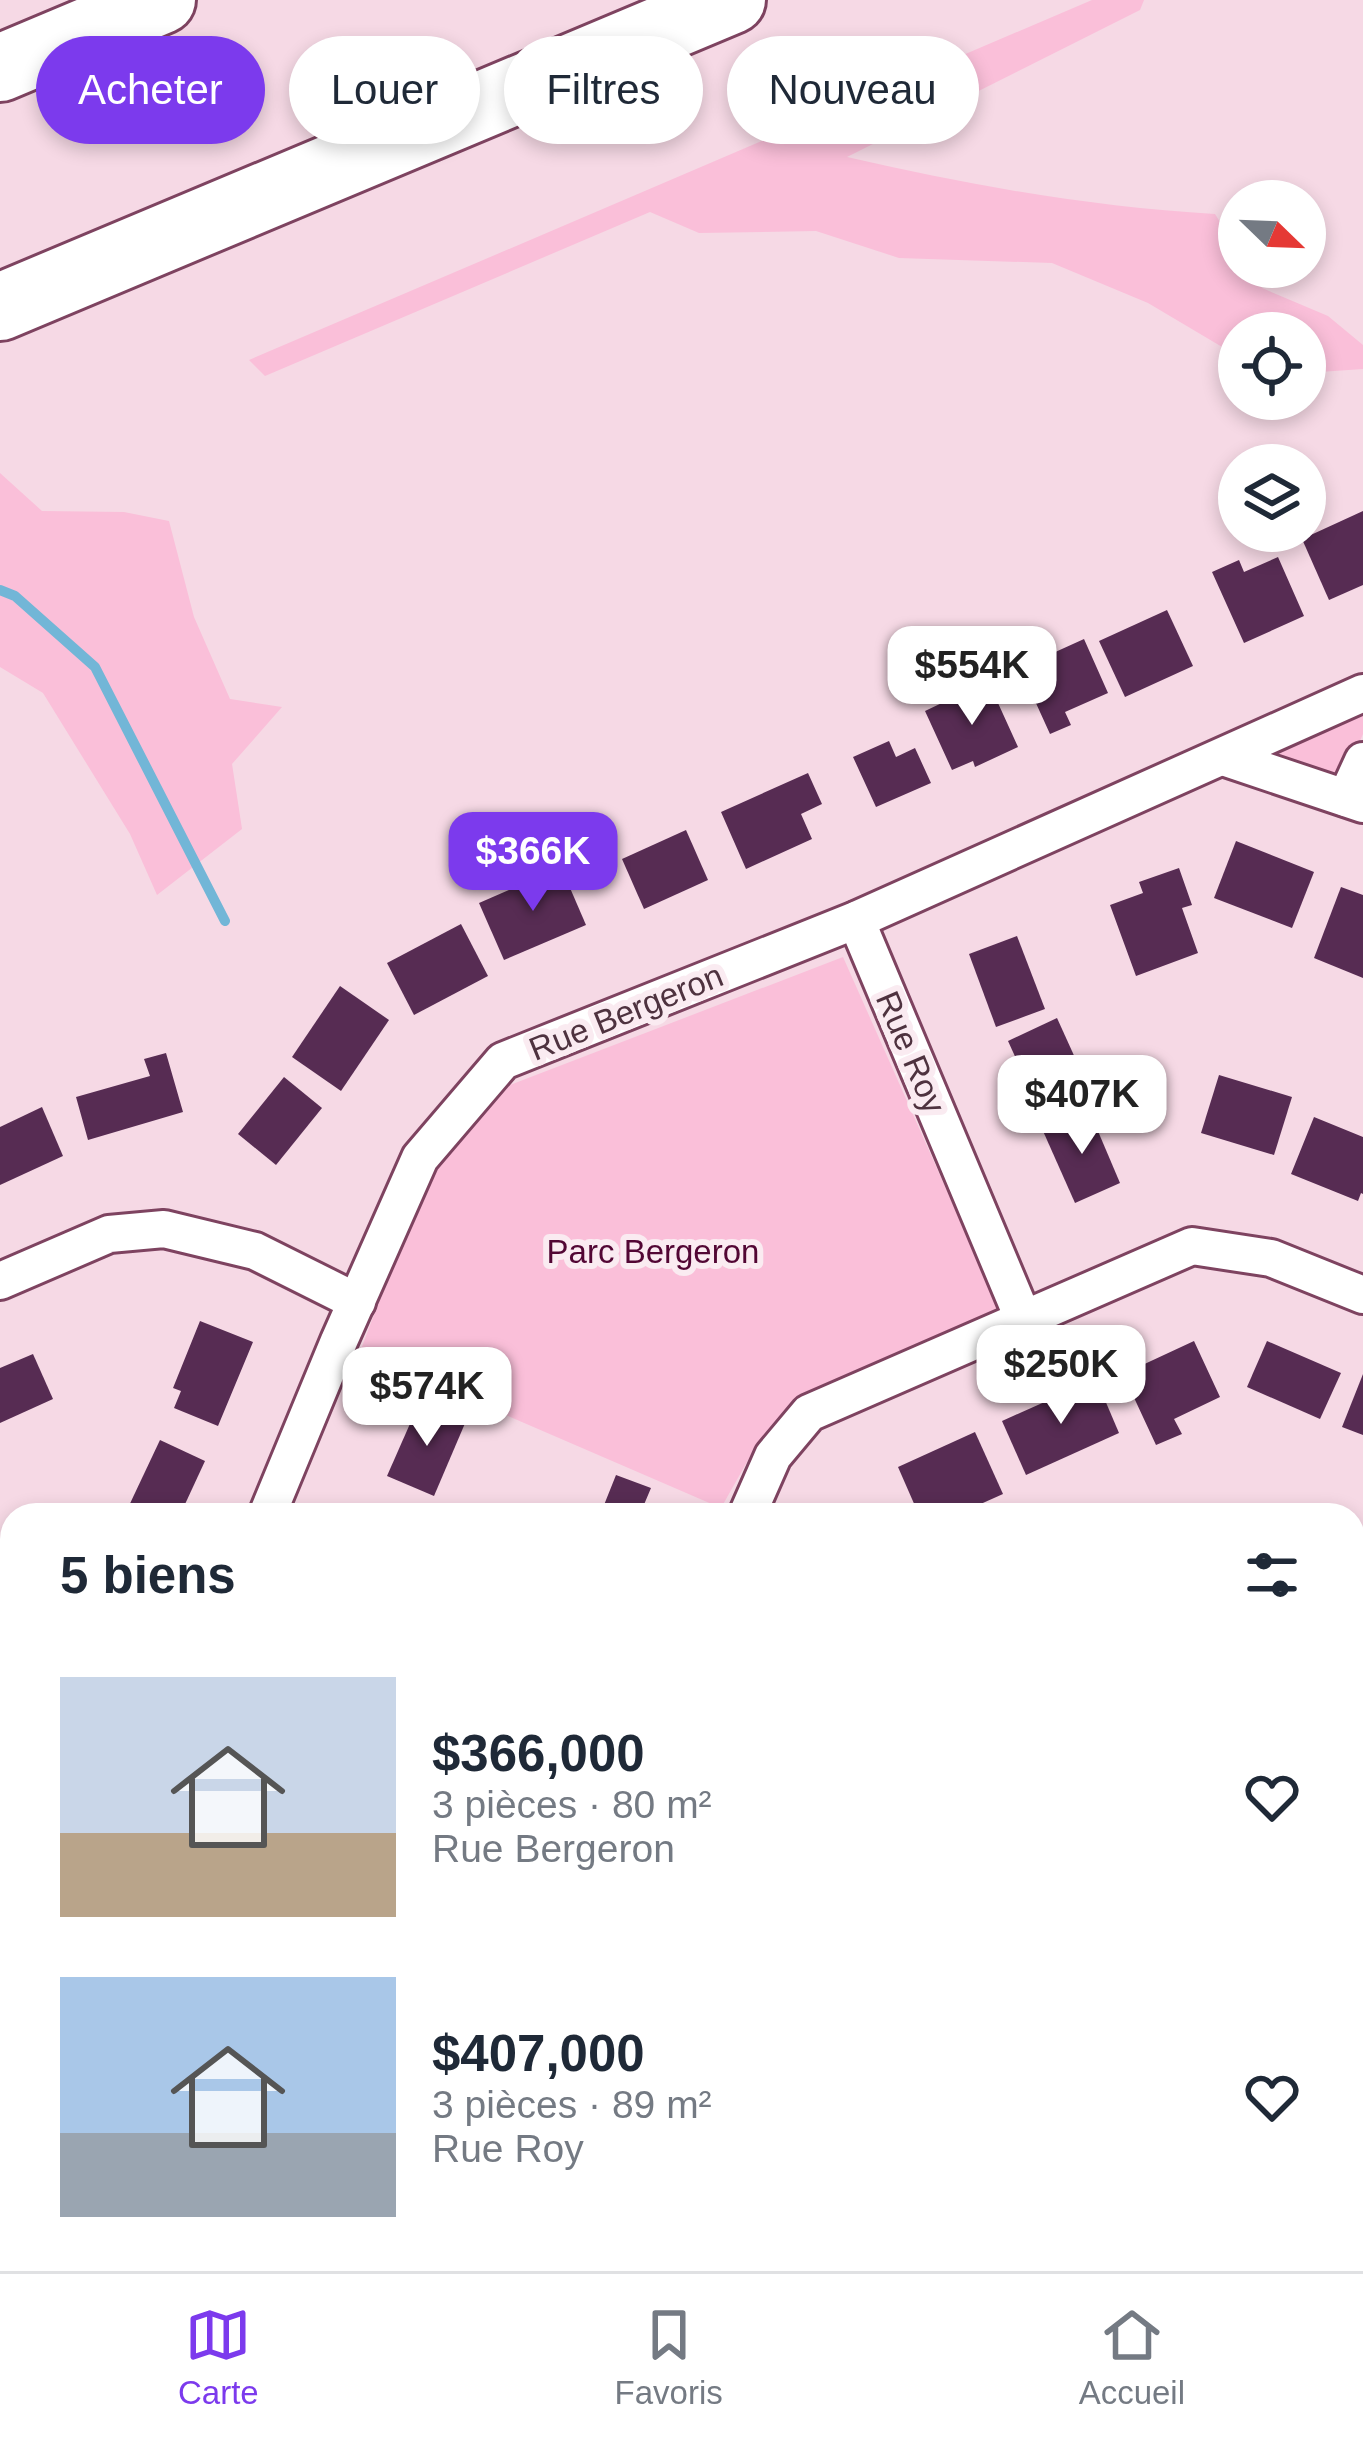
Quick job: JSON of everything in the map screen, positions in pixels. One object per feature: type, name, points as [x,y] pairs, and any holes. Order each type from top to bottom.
[{"type":"highway","points":[[0,68],[162,0]]},
{"type":"highway","points":[[0,307],[732,0]]},
{"type":"street","name":"Rue Bergeron","points":[[272,1503],[420,1158],[503,1061],[856,920],[1363,693]]},
{"type":"street","points":[[1223,757],[1355,801],[1363,761]]},
{"type":"street","name":"Rue Roy","points":[[856,920],[1022,1318]]},
{"type":"street","points":[[0,1281],[109,1234],[164,1229],[255,1251],[357,1302]]},
{"type":"street","points":[[752,1503],[773,1456],[809,1413],[1192,1246],[1271,1258],[1363,1295]]},
{"type":"green space","points":[[1092,0],[1144,0],[1140,10],[979,91],[979,48]]},
{"type":"green space","points":[[755,144],[873,144],[847,157],[1030,193],[1215,214],[1218,288],[1262,288],[1319,312],[1218,312],[1218,345],[1148,303],[1052,263],[899,258],[816,231],[699,233],[650,212],[265,376],[249,360]]},
{"type":"green space","points":[[1326,315],[1363,345],[1363,369],[1326,372]]},
{"type":"green space","points":[[0,473],[42,511],[124,512],[169,521],[194,617],[230,699],[282,707],[232,764],[242,829],[157,895],[130,834],[43,693],[0,667]]},
{"type":"green space","points":[[1363,706],[1363,734],[1341,784],[1250,756]]},
{"type":"green space","name":"Parc Bergeron","points":[[843,957],[999,1308],[801,1394],[756,1446],[724,1503],[709,1503],[360,1352],[425,1178],[484,1095]]},
{"type":"building","points":[[1363,511],[1363,585],[1329,600],[1308,552],[1326,552],[1326,528]]},
{"type":"building","points":[[1278,557],[1304,616],[1244,643],[1212,572],[1239,560],[1244,572]]},
{"type":"building","points":[[1167,610],[1193,666],[1125,697],[1099,641]]},
{"type":"building","points":[[1084,639],[1108,693],[1065,712],[1071,725],[1050,734],[1020,668]]},
{"type":"building","points":[[988,681],[1018,747],[975,767],[973,761],[952,770],[925,711]]},
{"type":"building","points":[[889,741],[896,757],[915,748],[931,783],[876,807],[853,757]]},
{"type":"building","points":[[808,773],[822,804],[801,814],[812,839],[746,869],[721,812]]},
{"type":"building","points":[[686,830],[708,880],[644,909],[622,859]]},
{"type":"building","points":[[1236,841],[1314,872],[1292,928],[1214,898]]},
{"type":"building","points":[[561,867],[586,925],[504,960],[479,903]]},
{"type":"building","points":[[1179,868],[1192,905],[1182,908],[1198,953],[1136,976],[1110,905],[1143,893],[1139,882]]},
{"type":"building","points":[[1341,887],[1363,895],[1363,978],[1314,958]]},
{"type":"building","points":[[461,924],[488,976],[414,1015],[387,963]]},
{"type":"building","points":[[1017,936],[1045,1009],[996,1027],[969,954]]},
{"type":"building","points":[[340,986],[389,1020],[341,1091],[292,1057]]},
{"type":"building","points":[[1057,1018],[1086,1082],[1037,1105],[1008,1041]]},
{"type":"building","points":[[166,1053],[183,1112],[88,1140],[76,1097],[150,1076],[144,1059]]},
{"type":"building","points":[[1219,1075],[1292,1097],[1274,1155],[1201,1133]]},
{"type":"building","points":[[284,1077],[322,1108],[276,1165],[238,1134]]},
{"type":"building","points":[[42,1107],[63,1156],[0,1185],[0,1127]]},
{"type":"building","points":[[1089,1110],[1120,1183],[1075,1203],[1043,1131]]},
{"type":"building","points":[[1314,1117],[1363,1137],[1363,1194],[1358,1201],[1291,1174]]},
{"type":"building","points":[[200,1321],[253,1342],[218,1426],[174,1408],[181,1391],[173,1388]]},
{"type":"building","points":[[1194,1341],[1220,1397],[1174,1419],[1182,1434],[1156,1445],[1123,1374]]},
{"type":"building","points":[[1267,1341],[1341,1373],[1320,1419],[1247,1387]]},
{"type":"building","points":[[33,1354],[53,1399],[0,1423],[0,1368]]},
{"type":"building","points":[[1363,1374],[1363,1435],[1342,1427]]},
{"type":"building","points":[[1096,1379],[1119,1433],[1026,1475],[1002,1421]]},
{"type":"building","points":[[420,1401],[466,1421],[434,1496],[387,1476]]},
{"type":"building","points":[[975,1432],[1003,1494],[983,1503],[914,1503],[898,1467]]},
{"type":"building","points":[[160,1440],[205,1461],[186,1503],[130,1503]]},
{"type":"building","points":[[616,1475],[651,1488],[645,1503],[605,1503]]},
{"type":"waterway","points":[[0,590],[15,596],[95,667],[225,921]]}]
